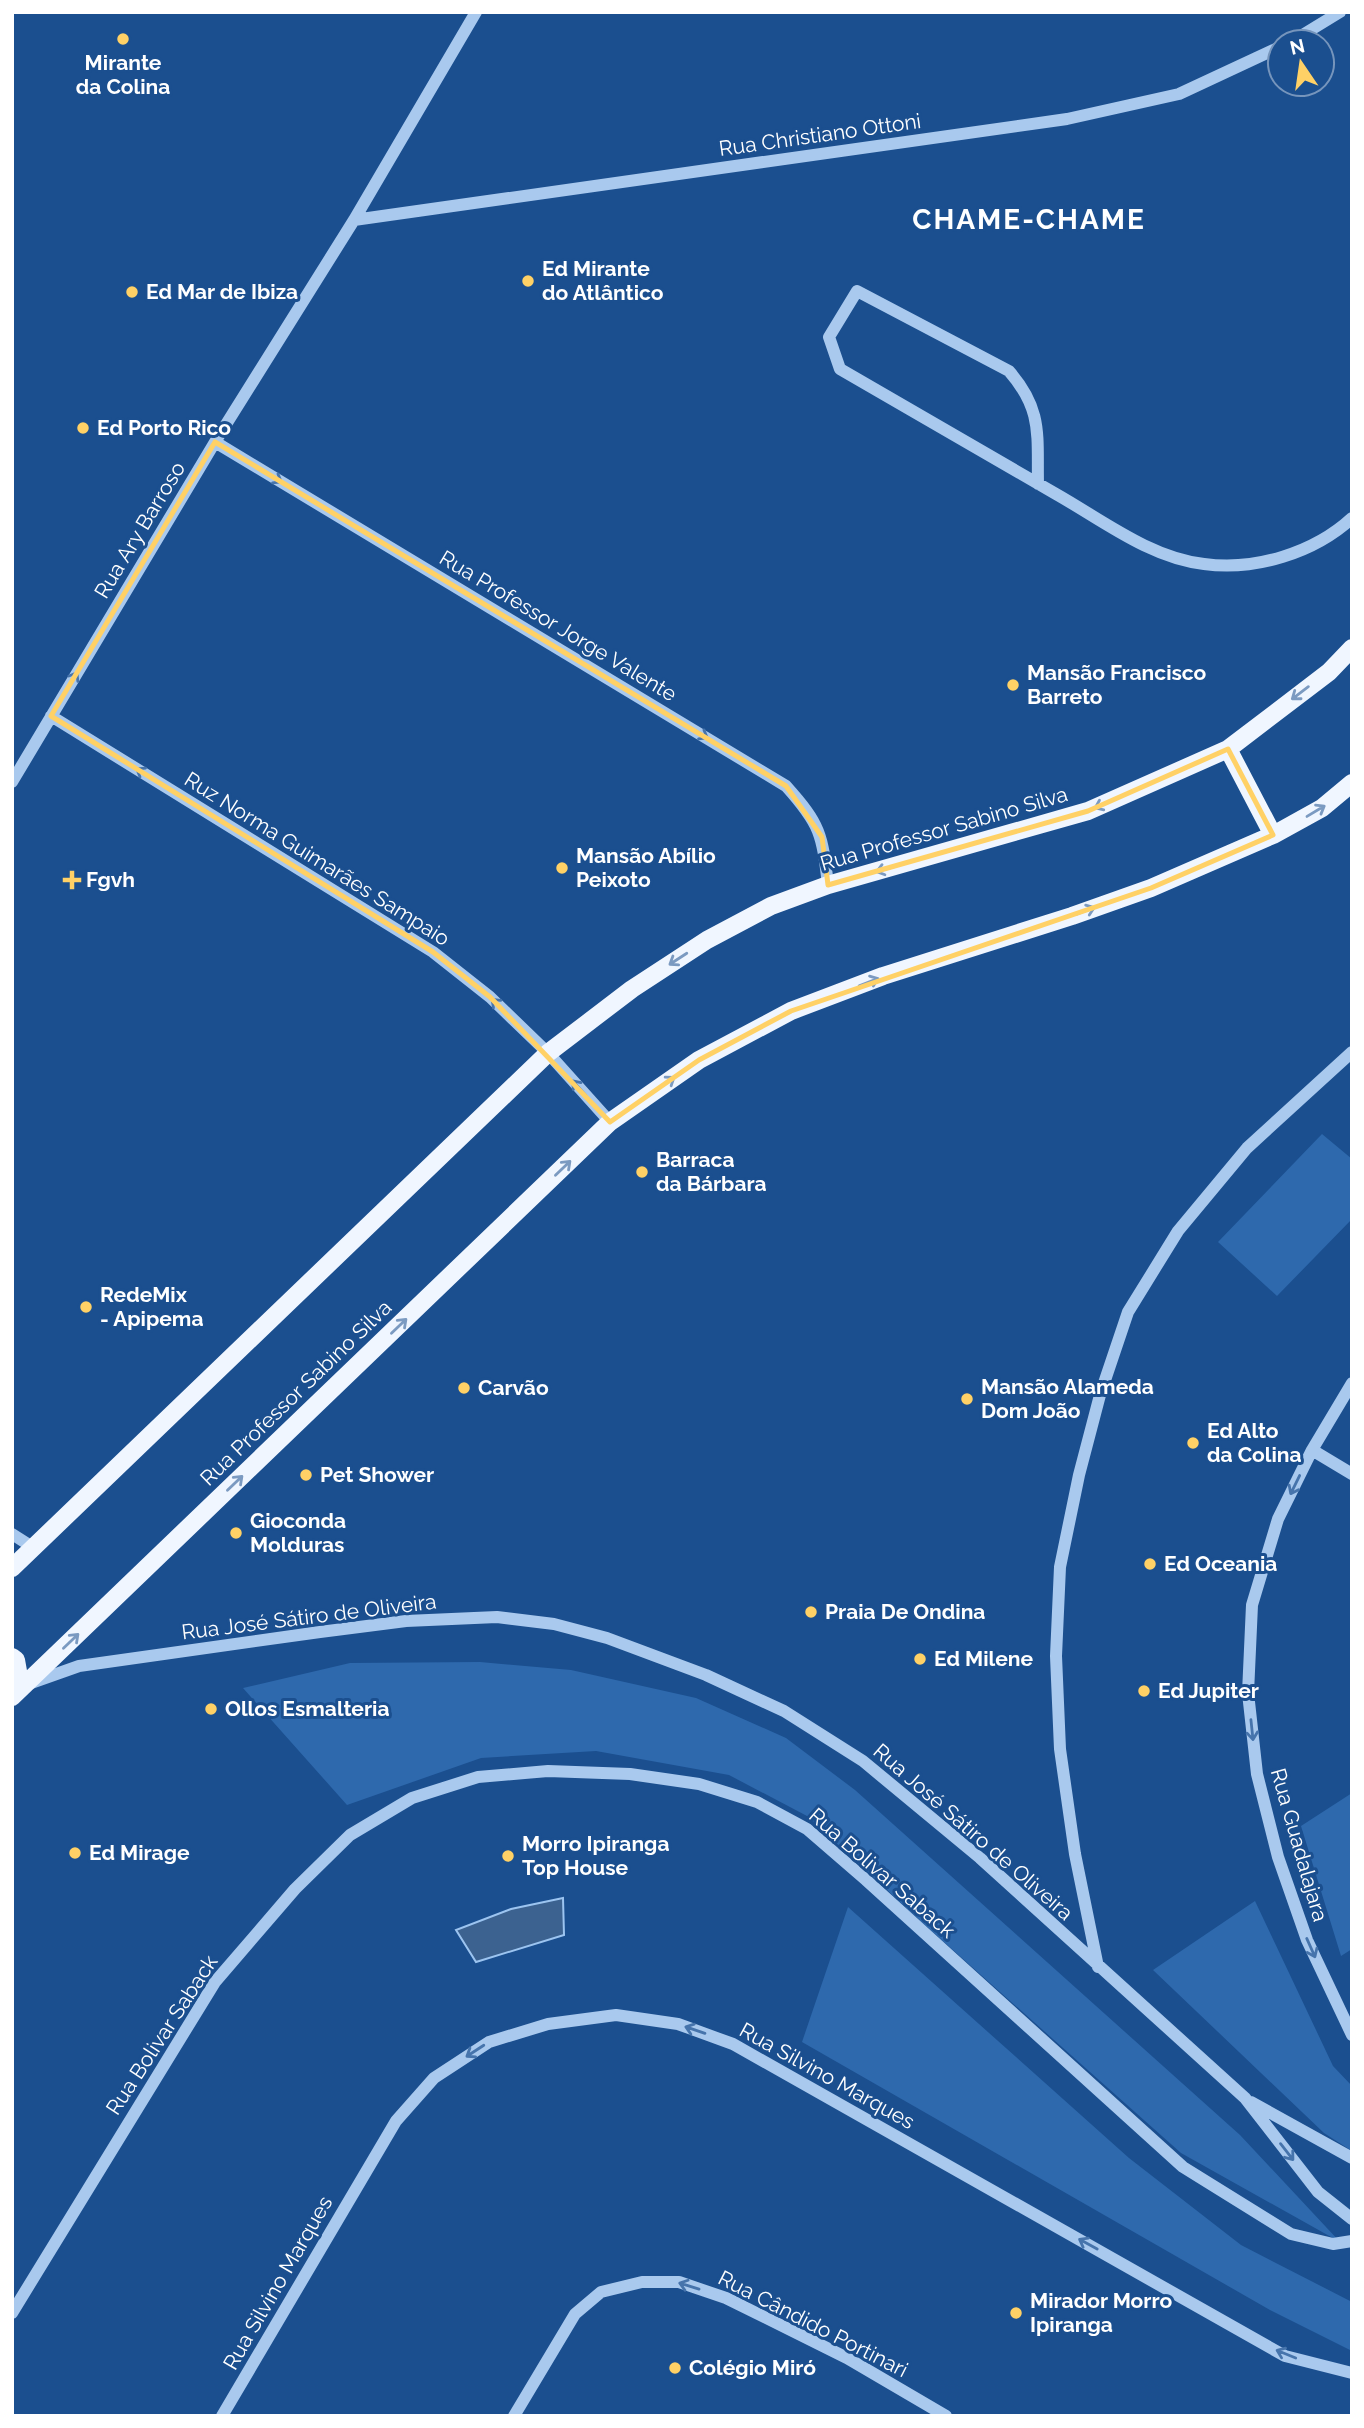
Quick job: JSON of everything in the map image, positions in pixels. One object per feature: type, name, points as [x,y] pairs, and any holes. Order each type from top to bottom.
[{"type":"main road","name":"Rua Professor Sabino Silva","points":[[12,1568],[548,1053],[632,989],[707,940],[772,906],[828,885],[1088,811],[1228,749],[1329,672],[1352,648]]},
{"type":"main road","points":[[1228,749],[1273,835]]},
{"type":"main road","name":"Rua Professor Sabino Silva","points":[[17,1692],[611,1122],[699,1060],[791,1011],[883,976],[1151,888],[1273,835],[1322,808],[1352,783]]},
{"type":"main road","points":[[12,1657],[16,1660],[17,1692]]},
{"type":"street","name":"Rua Ary Barroso","points":[[12,782],[215,442],[354,220],[476,12]]},
{"type":"street","points":[[1314,28],[1340,12]]},
{"type":"street","name":"Rua Christiano Ottoni","points":[[354,220],[1067,119],[1179,94],[1266,54]]},
{"type":"street","points":[[1038,484],[1036,417],[1024,389],[1009,371],[857,291],[829,337],[840,369],[1038,484],[1155,551],[1204,564],[1249,564],[1300,552],[1339,530],[1352,519]]},
{"type":"street","name":"Rua Professor Jorge Valente","points":[[215,442],[786,786],[809,811],[822,837],[828,885]]},
{"type":"street","name":"Ruz Norma Guimarães Sampaio","points":[[51,716],[433,952],[490,997],[548,1053]]},
{"type":"street","points":[[1098,1967],[1075,1854],[1060,1749],[1056,1656],[1060,1567],[1079,1475],[1100,1395],[1128,1312],[1178,1231],[1247,1149],[1352,1052]]},
{"type":"street","points":[[548,1053],[611,1122]]},
{"type":"street","name":"Rua Guadalajara","points":[[1352,1383],[1312,1450],[1278,1519],[1252,1605],[1248,1693],[1257,1774],[1278,1857],[1307,1940],[1352,2035]]},
{"type":"street","points":[[1312,1450],[1352,1474]]},
{"type":"street","points":[[12,1534],[34,1548]]},
{"type":"street","name":"Rua José Sátiro de Oliveira","points":[[17,1692],[46,1676],[79,1666],[405,1621],[497,1617],[554,1624],[607,1638],[706,1675],[784,1711],[863,1760],[980,1858],[1245,2098],[1318,2192],[1352,2219]]},
{"type":"street","name":"Rua Bolivar Saback","points":[[12,2313],[215,1982],[295,1889],[350,1835],[412,1798],[478,1777],[548,1771],[630,1774],[699,1784],[757,1802],[807,1829],[1183,2167],[1291,2234],[1333,2244],[1352,2241]]},
{"type":"street","name":"Rua Silvino Marques","points":[[222,2416],[396,2121],[434,2078],[489,2042],[548,2024],[616,2015],[678,2024],[733,2044],[1285,2356],[1352,2373]]},
{"type":"street","name":"Rua José Sátiro de Oliveira","points":[[1245,2098],[1352,2158]]},
{"type":"street","name":"Rua Cândido Portinari","points":[[514,2416],[575,2314],[601,2292],[642,2282],[679,2282],[726,2298],[847,2358],[946,2416]]},
{"type":"highlighted area","points":[[215,442],[786,786],[822,837],[828,885],[1088,811],[1228,749],[1273,835],[1151,888],[791,1011],[699,1060],[610,1122],[490,997],[433,952],[51,716]]},
{"type":"shaded area","points":[[1322,1134],[1352,1159],[1352,1219],[1277,1296],[1218,1242]]},
{"type":"shaded area","points":[[480,1662],[571,1670],[696,1698],[786,1738],[855,1790],[1240,2135],[1340,2242],[1181,2153],[807,1816],[729,1775],[596,1751],[481,1758],[347,1805],[243,1688],[350,1663]]},
{"type":"shaded area","points":[[1352,1793],[1352,1949],[1341,1956],[1301,1826]]},
{"type":"shaded area","points":[[563,1898],[564,1935],[476,1962],[456,1930],[511,1909]]},
{"type":"shaded area","points":[[1255,1901],[1333,2066],[1352,2086],[1352,2151],[1324,2133],[1153,1970]]},
{"type":"shaded area","points":[[848,1907],[1129,2158],[1241,2245],[1352,2302],[1352,2351],[1270,2310],[802,2042]]},
{"type":"place","name":"Mirante da Colina","points":[[123,39]]},
{"type":"place","name":"Ed Mirante do Atlântico","points":[[528,281]]},
{"type":"place","name":"Ed Mar de Ibiza","points":[[132,292]]},
{"type":"place","name":"Ed Porto Rico","points":[[83,428]]},
{"type":"place","name":"Mansão Francisco Barreto","points":[[1013,685]]},
{"type":"place","name":"Mansão Abílio Peixoto","points":[[562,868]]},
{"type":"place","name":"Fgvh","points":[[72,880]]},
{"type":"place","name":"Barraca da Bárbara","points":[[642,1172]]},
{"type":"place","name":"RedeMix - Apipema","points":[[86,1307]]},
{"type":"place","name":"Carvão","points":[[464,1388]]},
{"type":"place","name":"Mansão Alameda Dom João","points":[[967,1399]]},
{"type":"place","name":"Ed Alto da Colina","points":[[1193,1443]]},
{"type":"place","name":"Pet Shower","points":[[306,1475]]},
{"type":"place","name":"Gioconda Molduras","points":[[236,1533]]},
{"type":"place","name":"Ed Oceania","points":[[1150,1564]]},
{"type":"place","name":"Praia De Ondina","points":[[811,1612]]},
{"type":"place","name":"Ed Milene","points":[[920,1659]]},
{"type":"place","name":"Ed Jupiter","points":[[1144,1691]]},
{"type":"place","name":"Ollos Esmalteria","points":[[211,1709]]},
{"type":"place","name":"Ed Mirage","points":[[75,1853]]},
{"type":"place","name":"Morro Ipiranga Top House","points":[[508,1856]]},
{"type":"place","name":"Mirador Morro Ipiranga","points":[[1016,2313]]},
{"type":"place","name":"Colégio Miró","points":[[675,2368]]},
{"type":"district","name":"CHAME-CHAME","points":[[1029,219]]}]
